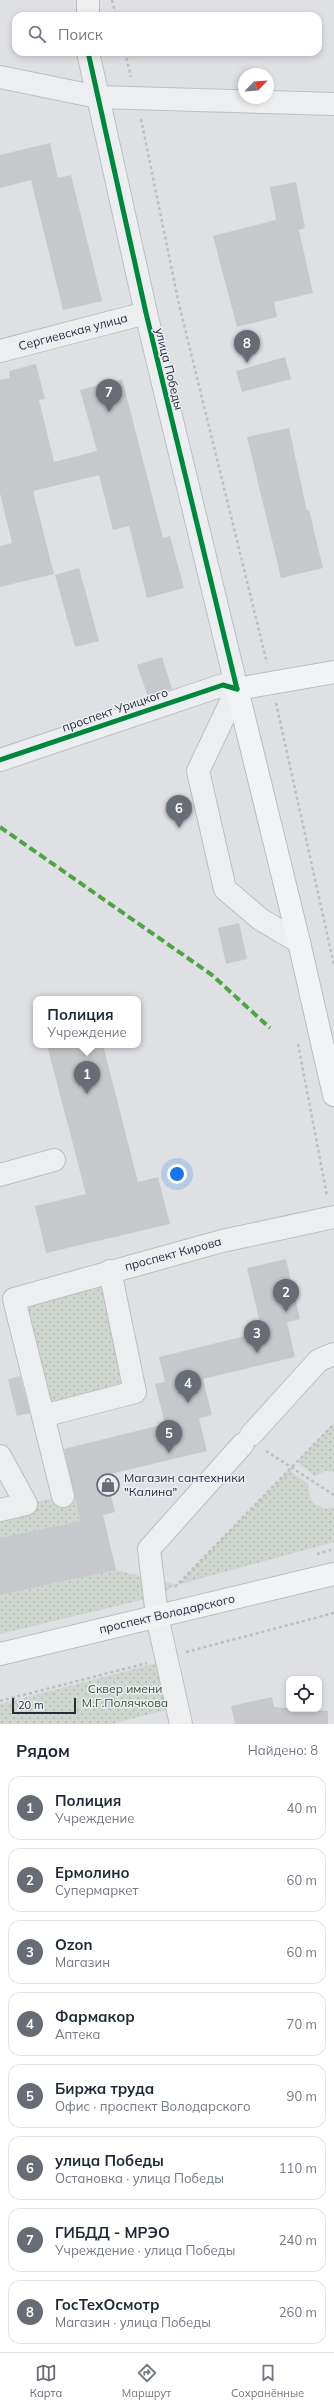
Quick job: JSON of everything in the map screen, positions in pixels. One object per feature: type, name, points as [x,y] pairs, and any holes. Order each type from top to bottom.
[{"type":"main road","name":"проспект Урицкого","points":[[237,689],[272,685],[334,672]]},
{"type":"main road","name":"улица Победы","points":[[237,689],[299,942],[334,1095]]},
{"type":"main road","name":"проспект Володарского","points":[[0,1654],[156,1606],[334,1574]]},
{"type":"street","points":[[88,0],[88,12]]},
{"type":"street","name":"улица Победы","points":[[89,56],[146,313],[237,689]]},
{"type":"street","points":[[0,77],[98,97],[334,104]]},
{"type":"street","name":"Сергиевская улица","points":[[0,351],[146,313]]},
{"type":"street","name":"проспект Урицкого","points":[[0,760],[223,685],[237,689]]},
{"type":"street","points":[[237,689],[198,771],[225,889],[260,919],[299,942]]},
{"type":"street","points":[[0,1175],[54,1160]]},
{"type":"street","name":"проспект Кирова","points":[[43,1416],[14,1299],[222,1241],[334,1217]]},
{"type":"street","points":[[63,1496],[43,1416],[135,1392],[110,1271]]},
{"type":"street","points":[[182,1724],[156,1606],[149,1549],[251,1442],[319,1360],[334,1354]]},
{"type":"street","points":[[0,1456],[26,1504],[0,1510]]},
{"type":"path","points":[[112,0],[115,12]]},
{"type":"path","points":[[137,98],[178,300],[272,685],[334,965]]},
{"type":"path","points":[[156,1606],[334,1424]]},
{"type":"path","points":[[251,1442],[293,1467],[334,1495]]},
{"type":"path","points":[[13,1698],[18,1705]]},
{"type":"green space","points":[[110,1271],[135,1392],[43,1416],[14,1299]]},
{"type":"green space","points":[[334,1423],[334,1472],[326,1471],[315,1476],[297,1462]]},
{"type":"green space","points":[[289,1470],[309,1485],[308,1491],[313,1503],[325,1509],[334,1507],[334,1542],[177,1585]]},
{"type":"green space","points":[[71,1485],[80,1521],[0,1538],[0,1510],[63,1496]]},
{"type":"green space","points":[[116,1570],[177,1585],[154,1597],[0,1634],[0,1595]]},
{"type":"green space","name":"Сквер имени М.Г.Полячкова","points":[[165,1661],[177,1707],[112,1724],[0,1724],[0,1704]]},
{"type":"building","points":[[50,143],[58,178],[71,175],[102,301],[63,310],[31,180],[0,188],[0,155]]},
{"type":"building","points":[[296,182],[305,228],[299,230],[313,293],[274,302],[277,317],[237,327],[213,236],[276,220],[270,187]]},
{"type":"building","points":[[285,357],[291,379],[242,392],[236,371]]},
{"type":"building","points":[[36,364],[45,399],[39,400],[54,462],[97,451],[80,390],[122,379],[163,538],[170,536],[184,588],[147,598],[129,526],[113,530],[99,475],[33,491],[54,574],[0,587],[0,546],[12,543],[0,493],[0,380],[10,378],[9,371]]},
{"type":"building","points":[[289,428],[307,511],[309,510],[323,568],[281,578],[247,437]]},
{"type":"building","points":[[79,568],[99,641],[75,647],[55,575]]},
{"type":"building","points":[[162,657],[172,689],[148,697],[137,665]]},
{"type":"building","points":[[239,923],[247,959],[226,964],[218,928]]},
{"type":"building","points":[[48,1048],[104,1048],[138,1182],[158,1177],[170,1224],[46,1253],[35,1206],[86,1194]]},
{"type":"building","points":[[286,1259],[300,1319],[287,1322],[295,1357],[203,1379],[212,1415],[199,1418],[207,1451],[106,1475],[115,1512],[103,1515],[116,1570],[0,1595],[0,1538],[80,1521],[64,1449],[165,1424],[155,1384],[165,1382],[159,1357],[262,1332],[247,1268]]},
{"type":"building","points":[[20,1376],[30,1413],[17,1416],[8,1379]]},
{"type":"building","points":[[272,1697],[274,1707],[286,1708],[286,1712],[328,1711],[328,1724],[235,1724],[231,1706]]},
{"type":"marked path","points":[[0,827],[212,975],[270,1028]]},
{"type":"cycle path","points":[[89,56],[146,313],[237,689]]},
{"type":"cycle path","points":[[0,760],[223,685],[237,689]]},
{"type":"place","name":"ГосТехОсмотр","points":[[247,363]]},
{"type":"place","name":"ГИБДД - МРЭО","points":[[109,412]]},
{"type":"place","name":"улица Победы","points":[[179,828]]},
{"type":"place","name":"Полиция","points":[[87,1094]]},
{"type":"place","name":"Ермолино","points":[[286,1312]]},
{"type":"place","name":"Ozon","points":[[257,1353]]},
{"type":"place","name":"Фармакор","points":[[188,1403]]},
{"type":"place","name":"Биржа труда","points":[[169,1453]]},
{"type":"place","name":"Магазин сантехники \"Калина\"","points":[[108,1485]]}]
